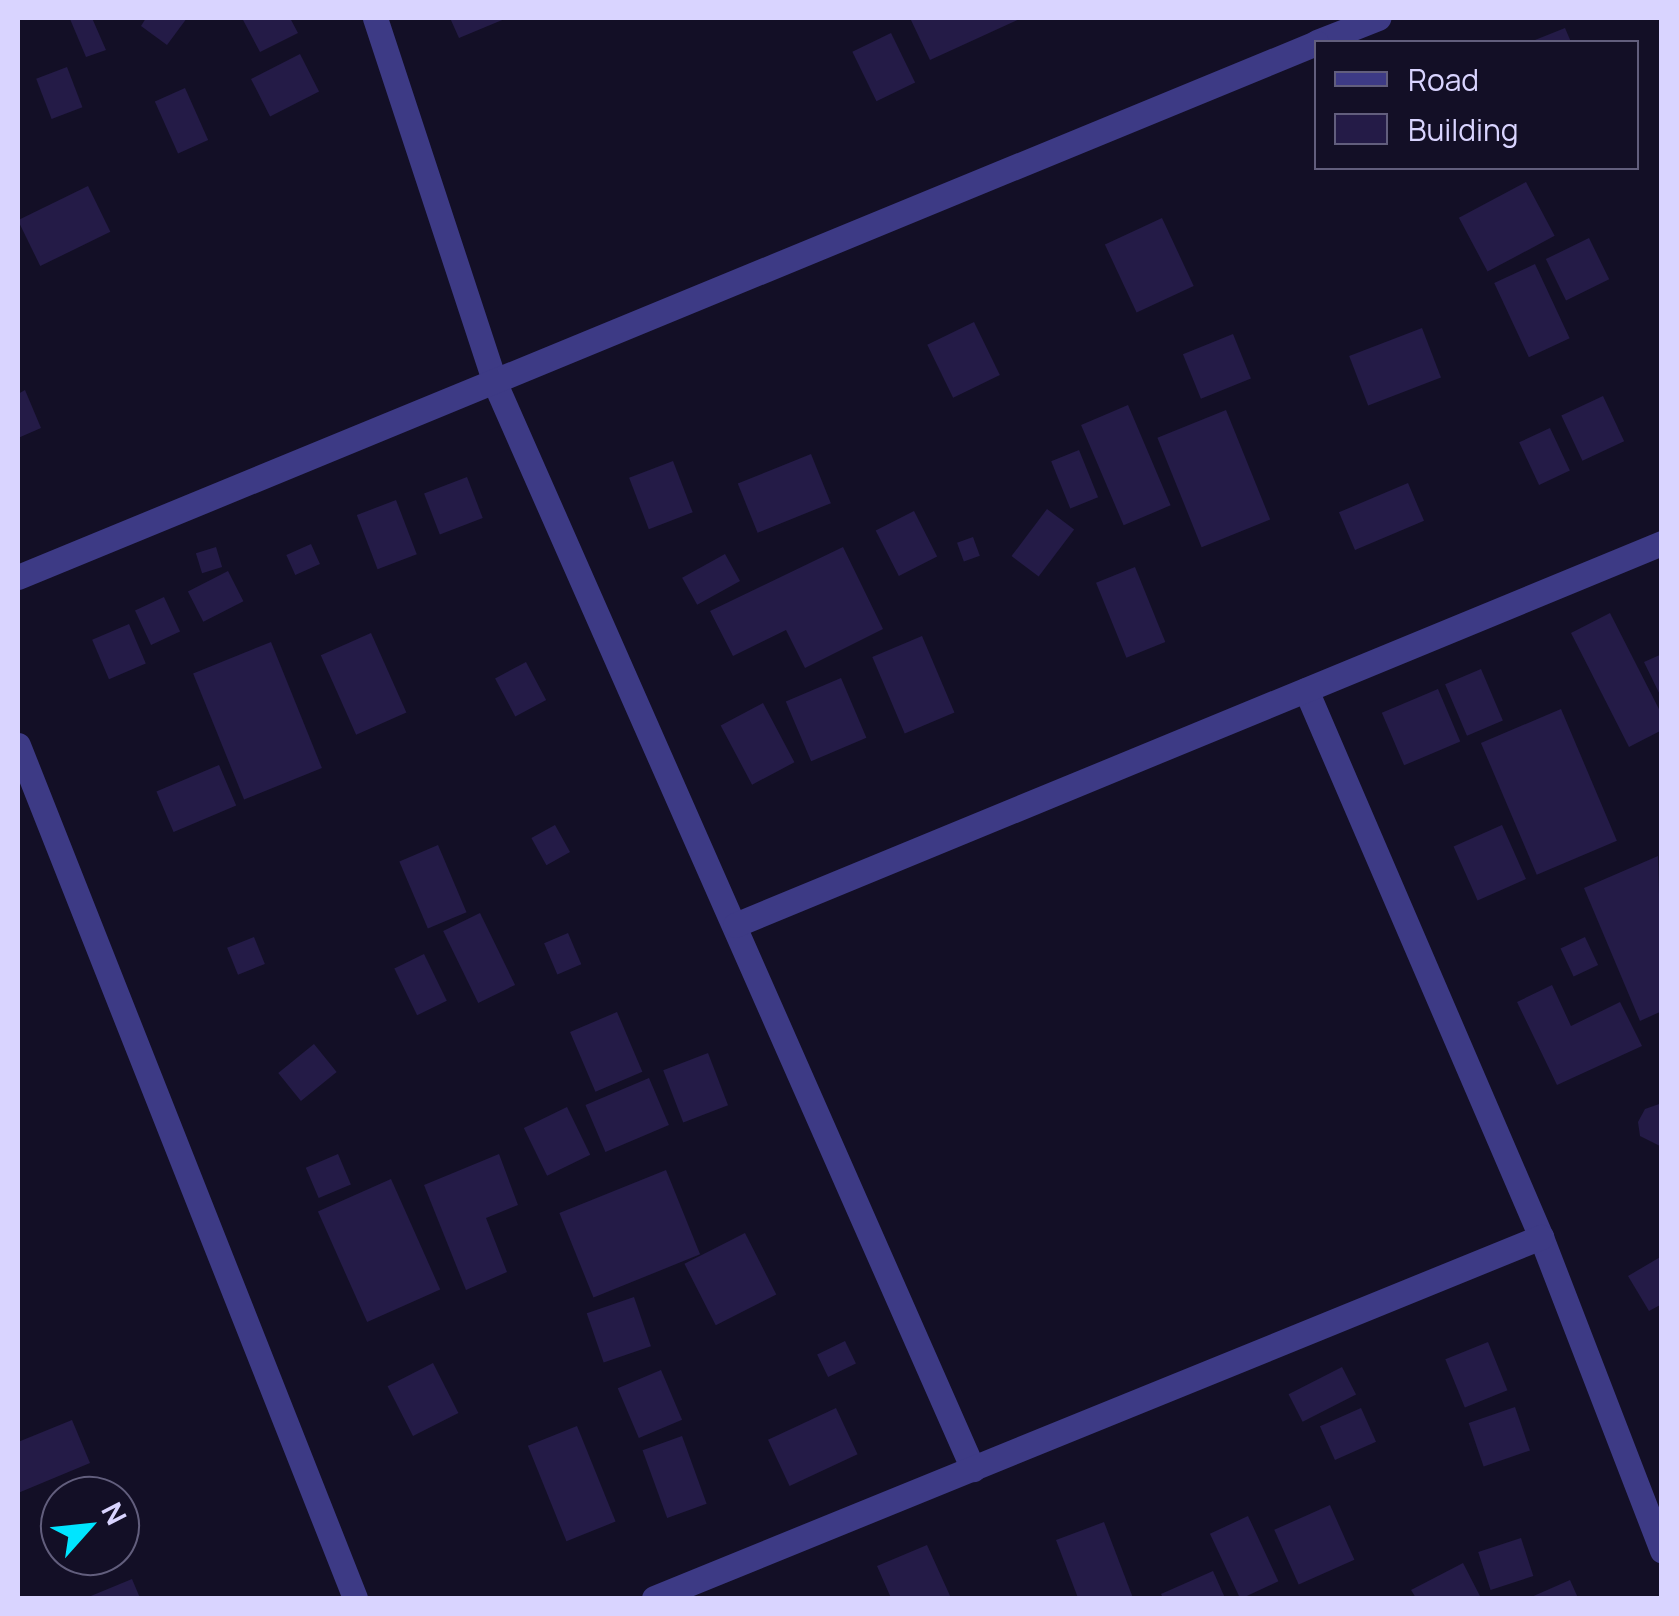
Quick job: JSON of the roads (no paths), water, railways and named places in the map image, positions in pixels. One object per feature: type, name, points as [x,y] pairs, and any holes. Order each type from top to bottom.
[{"type":"street","points":[[375,18],[494,381],[973,1469]]},
{"type":"street","points":[[1324,40],[1378,18]]},
{"type":"street","points":[[18,577],[1314,44]]},
{"type":"street","points":[[735,925],[1662,544]]},
{"type":"street","points":[[1306,690],[1541,1237],[1662,1550]]},
{"type":"street","points":[[18,745],[355,1598]]},
{"type":"street","points":[[654,1598],[1541,1237]]}]
